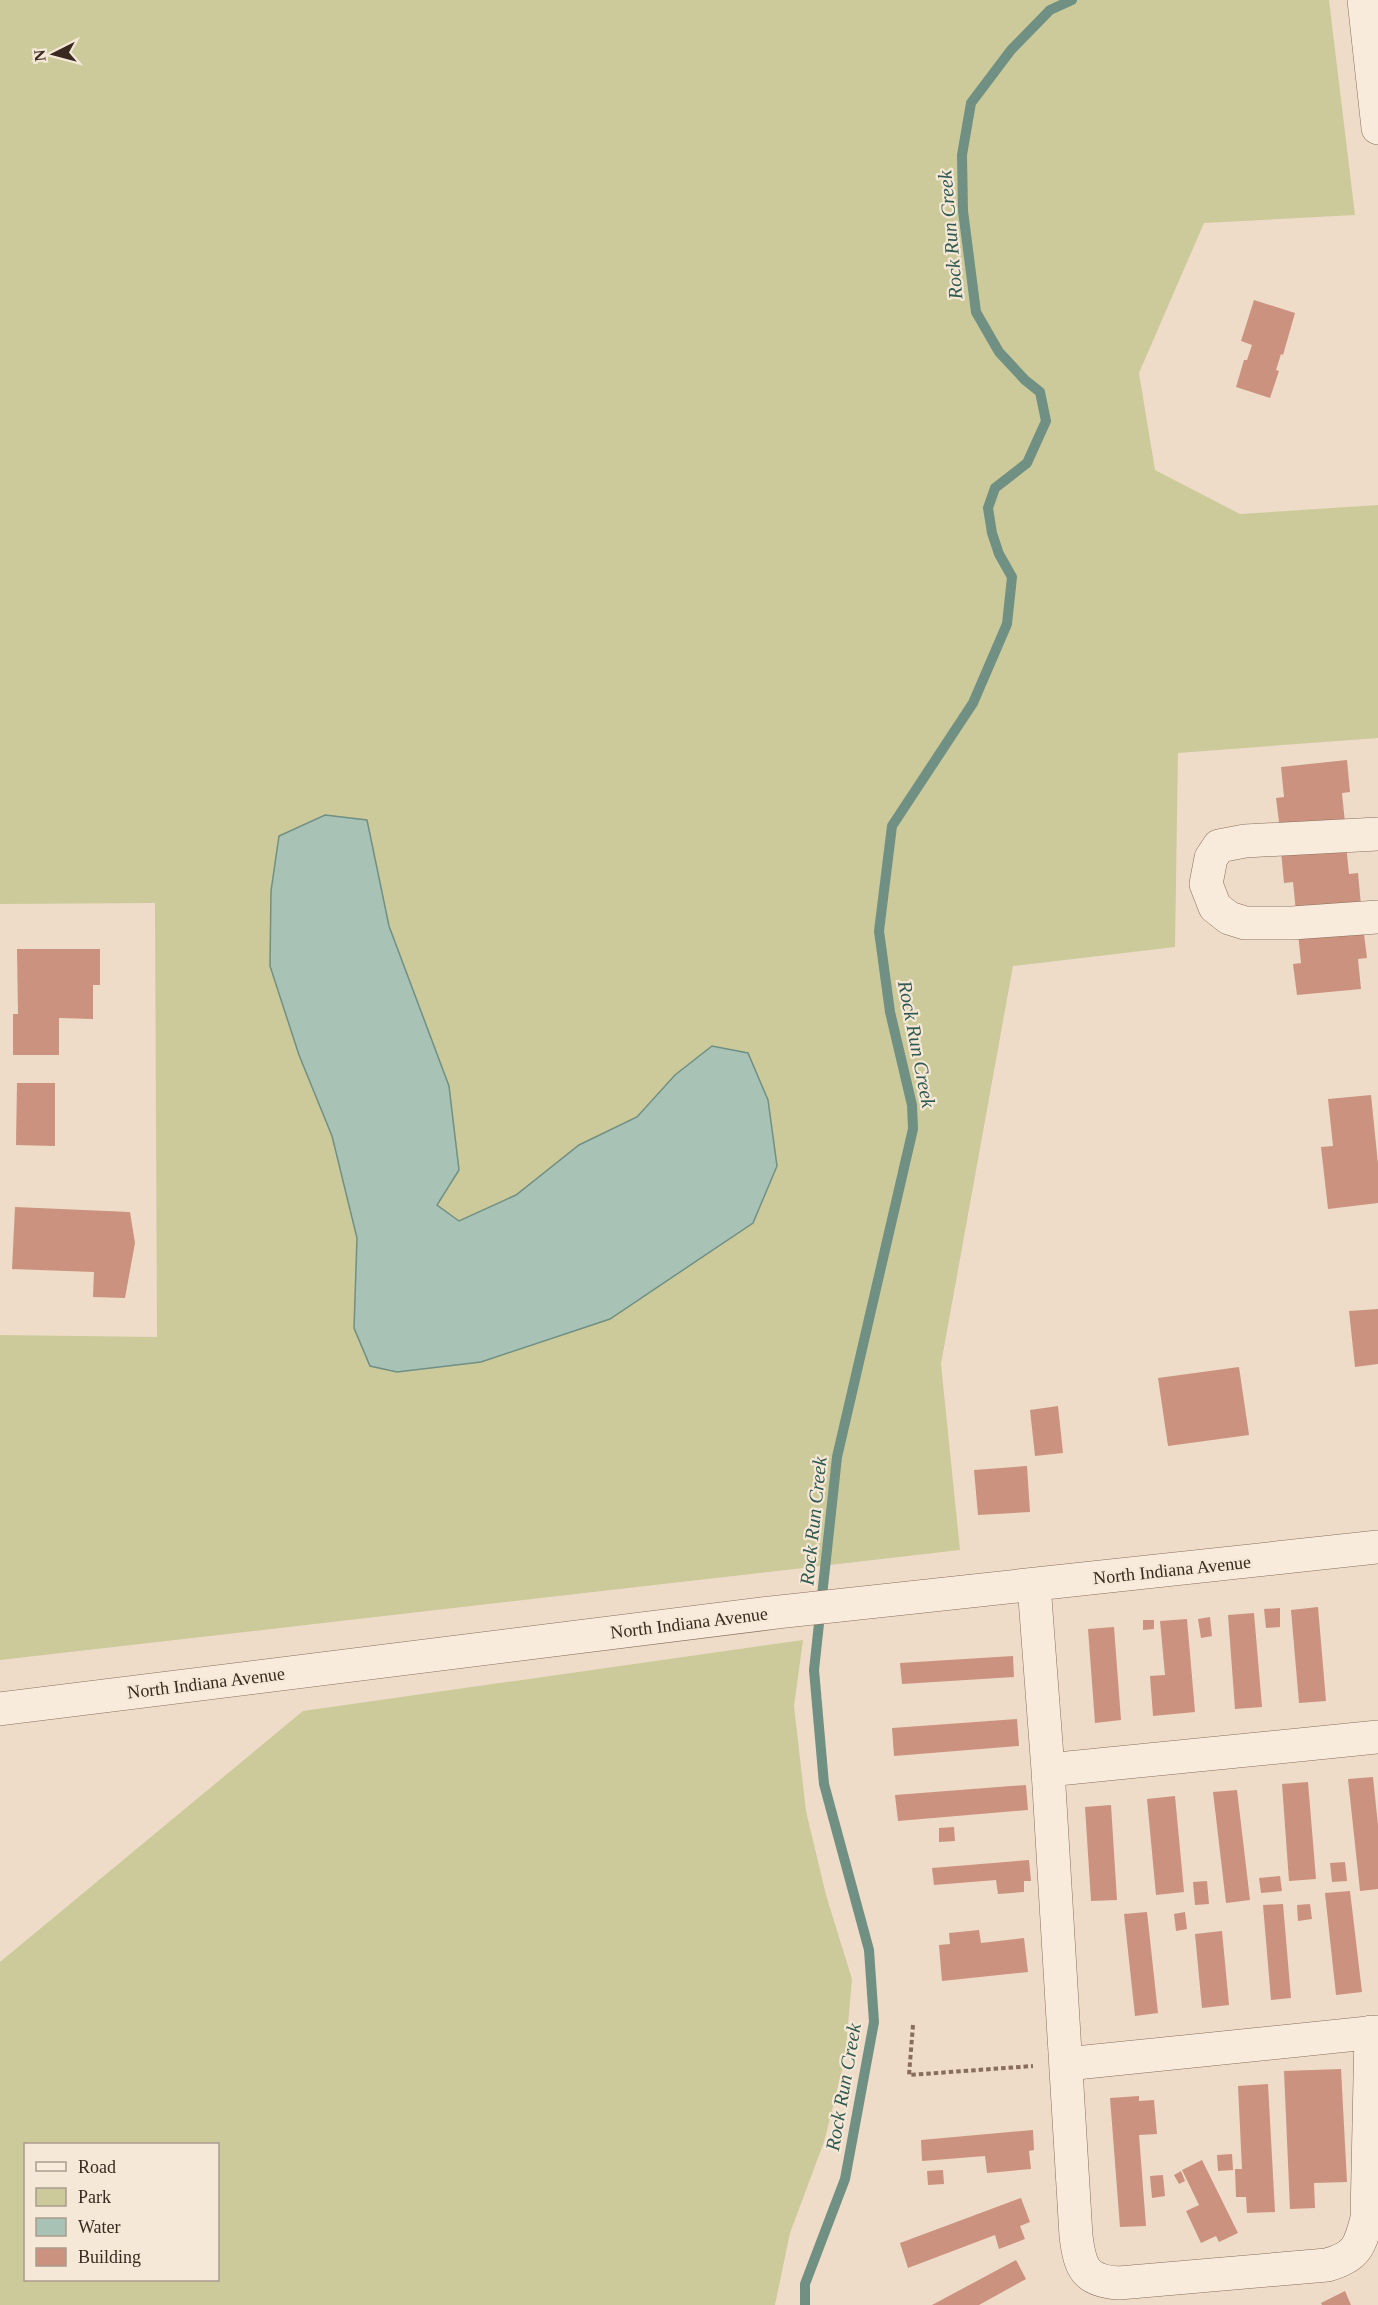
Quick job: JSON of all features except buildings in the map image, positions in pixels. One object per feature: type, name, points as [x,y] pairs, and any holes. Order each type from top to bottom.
[{"type":"street","points":[[1364,0],[1378,128]]},
{"type":"street","points":[[1378,834],[1245,842],[1218,846],[1211,858],[1206,884],[1215,907],[1229,918],[1245,923],[1292,923],[1378,916]]},
{"type":"street","name":"North Indiana Avenue","points":[[0,1709],[778,1612],[1378,1546]]},
{"type":"street","points":[[1034,1585],[1048,1770],[1076,2236],[1078,2256],[1086,2274],[1101,2282],[1119,2283],[1327,2265],[1341,2261],[1354,2253],[1362,2237],[1367,2218],[1375,2032],[1066,2064]]},
{"type":"street","points":[[1048,1770],[1378,1737]]},
{"type":"path","points":[[913,2025],[909,2074],[1066,2064]]},
{"type":"green space","points":[[0,0],[1329,0],[1355,215],[1204,223],[1139,373],[1155,470],[1240,514],[1378,505],[1378,738],[1178,753],[1175,947],[1013,966],[941,1364],[960,1550],[0,1660],[0,1335],[157,1337],[155,903],[0,904]],"holes":[[[367,820],[389,926],[449,1086],[459,1170],[437,1205],[459,1221],[516,1195],[579,1145],[637,1117],[675,1075],[481,1362],[354,1328],[357,1238],[332,1136],[299,1055],[270,966]]]},
{"type":"green space","points":[[803,1640],[794,1706],[806,1811],[826,1895],[852,1979],[845,2058],[824,2142],[790,2233],[775,2305],[0,2305],[0,1962],[303,1711]]},
{"type":"water","points":[[325,815],[367,820],[389,926],[449,1086],[459,1170],[437,1205],[459,1221],[516,1195],[579,1145],[637,1117],[675,1075],[712,1046],[748,1053],[768,1100],[777,1166],[753,1223],[610,1319],[481,1362],[397,1372],[370,1366],[354,1328],[357,1238],[332,1136],[299,1055],[270,966],[271,891],[279,836]]},
{"type":"waterway","name":"Rock Run Creek","points":[[805,2305],[805,2284],[845,2179],[874,2022],[869,1950],[824,1784],[814,1670],[837,1457],[913,1129],[912,1105],[890,1012],[879,931],[892,826],[973,703],[1007,624],[1012,577],[999,554],[992,533],[988,508],[995,488],[1027,463],[1046,421],[1040,392],[1025,380],[999,352],[976,312],[963,211],[962,155],[971,103],[1011,50],[1050,10],[1072,0]]}]
